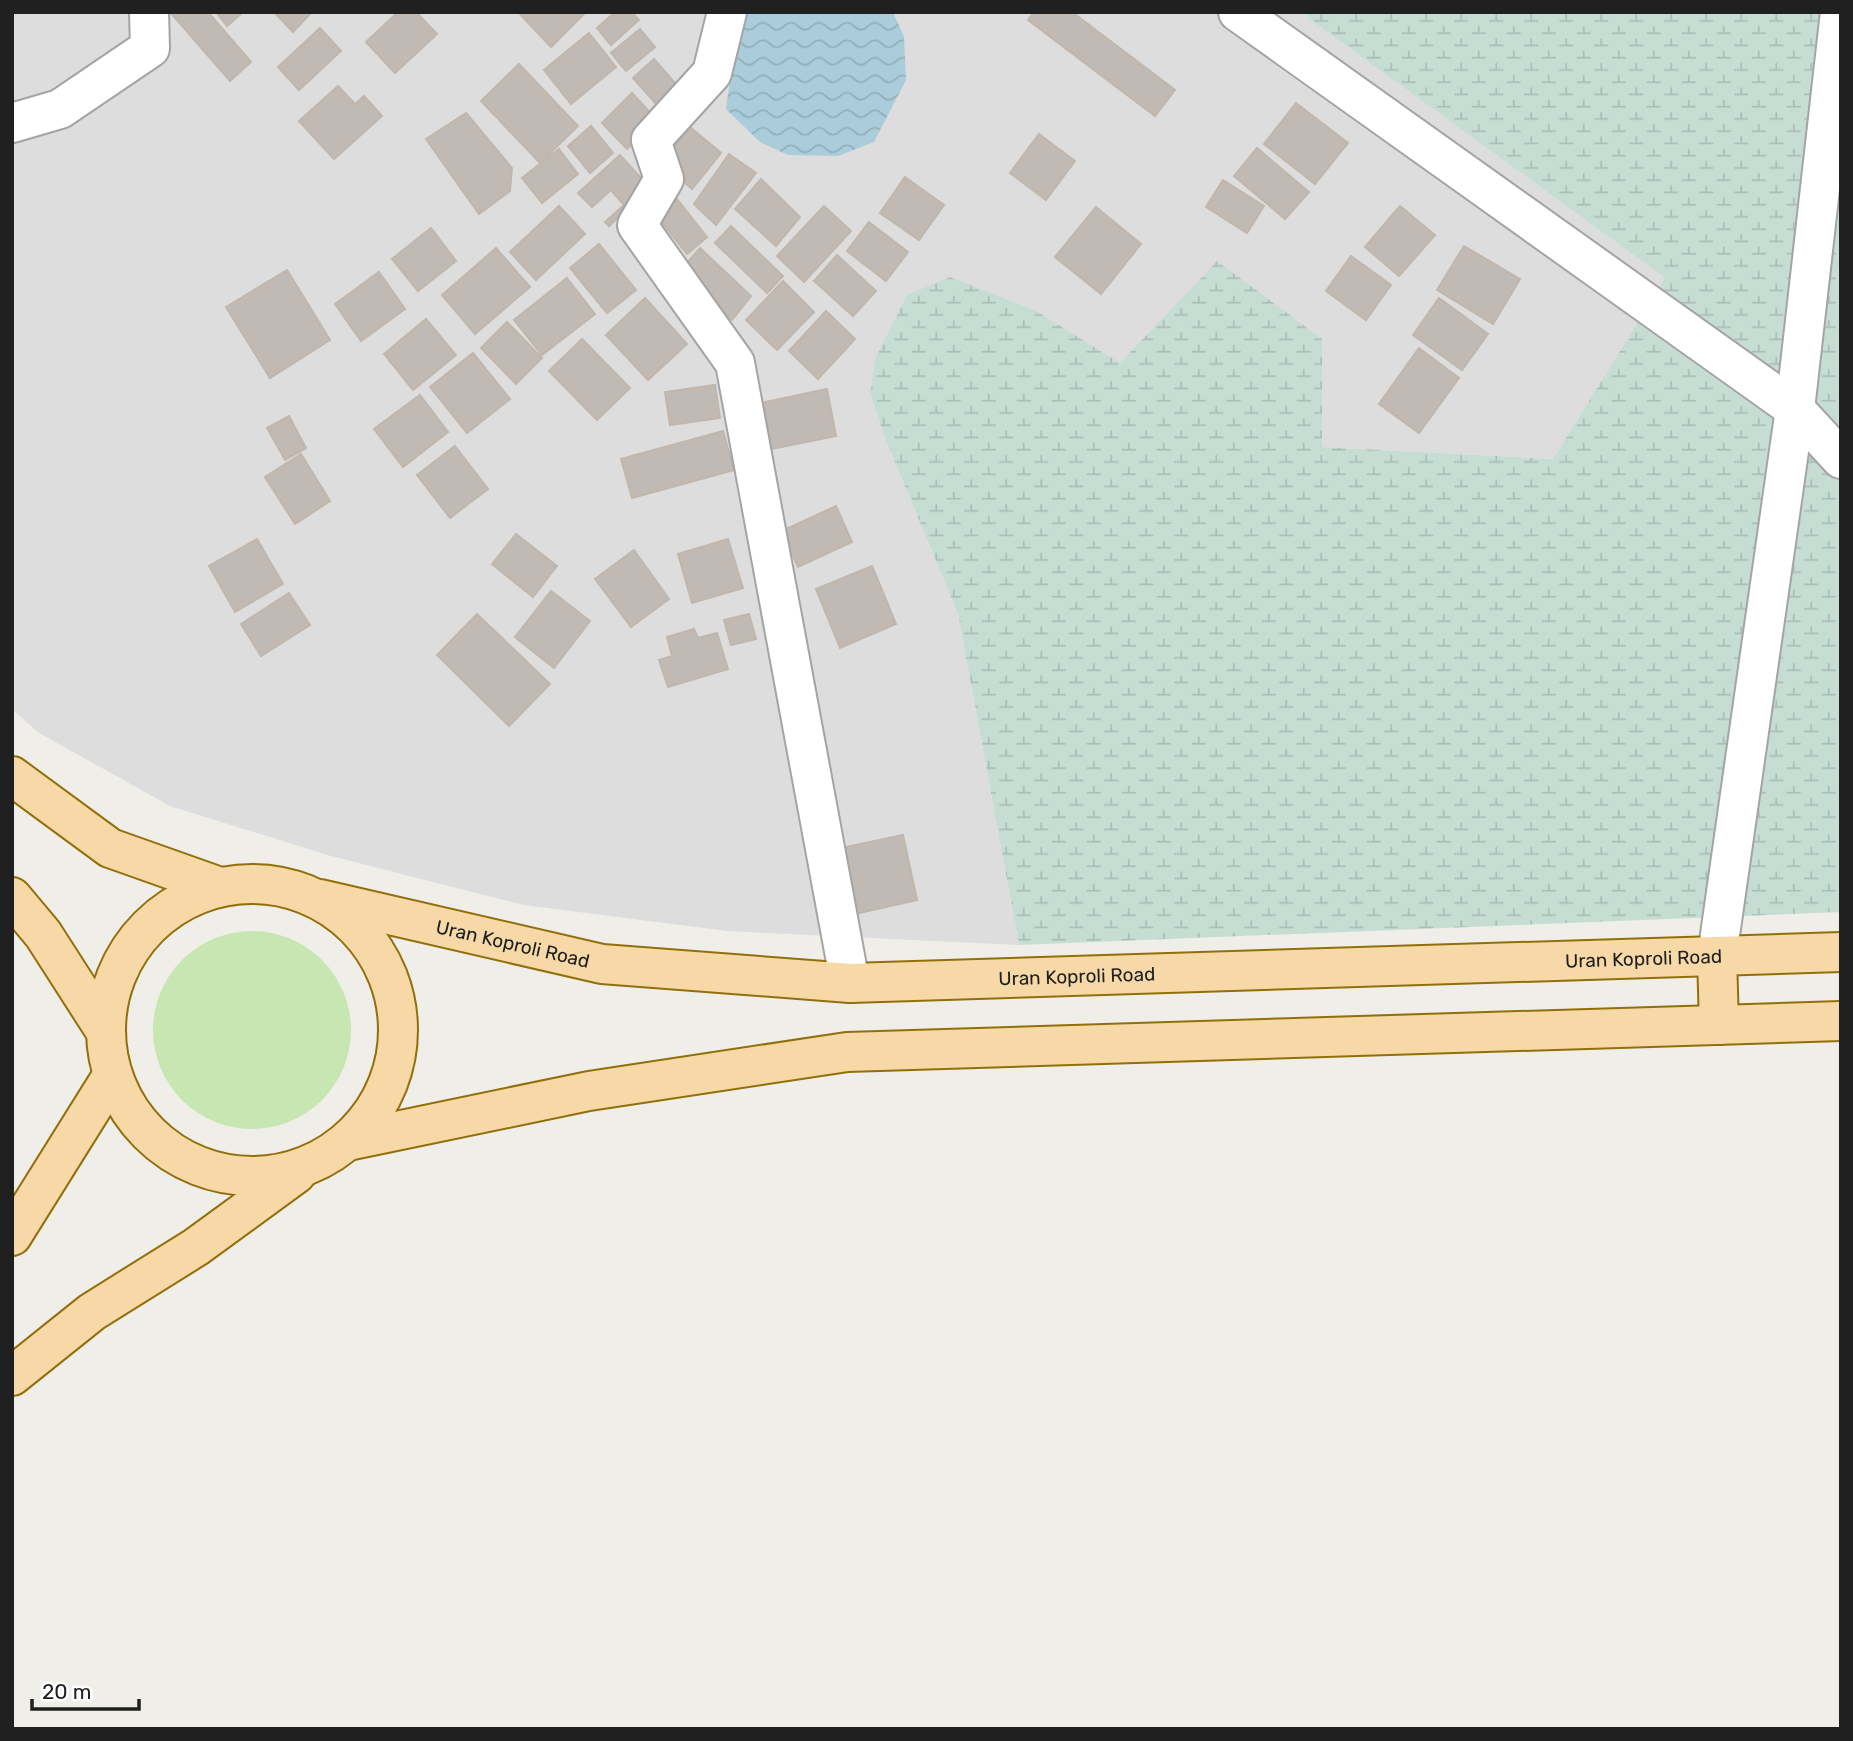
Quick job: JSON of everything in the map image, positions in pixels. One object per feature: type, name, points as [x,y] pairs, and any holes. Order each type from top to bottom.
[{"type":"main road","points":[[12,776],[110,848],[220,887]]},
{"type":"main road","points":[[12,1376],[92,1312],[196,1247],[306,1167],[348,1141],[378,1104],[396,1060],[398,1013],[385,967],[358,928],[320,900],[271,884],[220,887],[174,905],[138,937],[114,980],[104,1028],[111,1076],[134,1119],[168,1152],[212,1172],[260,1177],[306,1167]]},
{"type":"main road","points":[[12,897],[43,934],[104,1028]]},
{"type":"main road","name":"Uran Koproli Road","points":[[320,900],[602,964],[850,983],[1841,952]]},
{"type":"main road","points":[[1717,956],[1718,1025]]},
{"type":"main road","points":[[348,1141],[589,1091],[847,1052],[1841,1021]]},
{"type":"main road","points":[[12,1236],[111,1076]]},
{"type":"street","points":[[12,123],[60,109],[150,48],[149,12]]},
{"type":"street","points":[[727,12],[712,73],[651,140],[664,179],[637,225],[735,363],[850,983]]},
{"type":"street","points":[[1238,12],[1794,409],[1841,459]]},
{"type":"street","points":[[1717,956],[1794,409],[1840,12]]},
{"type":"shaded area","points":[[12,12],[1305,12],[1308,18],[1665,278],[1553,459],[1321,447],[1322,339],[1121,364],[1036,311],[870,393],[885,438],[958,614],[1019,945],[727,931],[524,905],[331,856],[170,806],[39,733],[12,709]]},
{"type":"green space","points":[[1305,12],[1841,12],[1841,912],[1019,945],[958,614],[885,438],[870,393],[875,359],[907,295],[950,277],[1036,311],[1120,363],[1217,261],[1322,339],[1322,447],[1553,459],[1665,278],[1308,18]]},
{"type":"green space","points":[[252,931],[290,938],[307,947],[322,960],[335,975],[344,992],[351,1030],[344,1068],[335,1085],[322,1100],[307,1113],[290,1122],[252,1129],[214,1122],[197,1113],[182,1100],[169,1085],[160,1068],[153,1030],[160,992],[169,975],[182,960],[197,947],[214,938]]},
{"type":"water","points":[[747,12],[893,12],[904,37],[906,80],[874,142],[838,156],[788,155],[760,142],[726,109],[731,73]]},
{"type":"building","points":[[170,12],[208,12],[251,62],[230,81]]},
{"type":"building","points":[[216,12],[243,12],[227,26]]},
{"type":"building","points":[[274,12],[312,12],[293,32]]},
{"type":"building","points":[[398,12],[416,12],[437,34],[395,73],[366,42]]},
{"type":"building","points":[[518,12],[586,12],[551,47]]},
{"type":"building","points":[[615,12],[632,12],[639,20],[611,45],[597,28]]},
{"type":"building","points":[[1034,12],[1072,12],[1175,90],[1155,116],[1028,20]]},
{"type":"building","points":[[320,28],[341,51],[299,90],[278,67]]},
{"type":"building","points":[[640,29],[655,47],[626,71],[611,53]]},
{"type":"building","points":[[589,33],[616,67],[571,104],[544,70]]},
{"type":"building","points":[[654,59],[686,96],[665,114],[633,78]]},
{"type":"building","points":[[519,64],[578,126],[540,163],[481,101]]},
{"type":"building","points":[[338,86],[355,104],[364,96],[382,116],[334,159],[299,121]]},
{"type":"building","points":[[632,93],[657,120],[627,149],[602,123]]},
{"type":"building","points":[[1296,103],[1348,143],[1315,184],[1264,144]]},
{"type":"building","points":[[466,113],[512,168],[510,191],[479,214],[426,139]]},
{"type":"building","points":[[591,126],[613,153],[590,173],[568,146]]},
{"type":"building","points":[[690,127],[721,153],[692,189],[661,162]]},
{"type":"building","points":[[1039,134],[1075,161],[1046,200],[1010,173]]},
{"type":"building","points":[[1257,148],[1309,192],[1285,219],[1234,176]]},
{"type":"building","points":[[559,149],[578,174],[542,203],[522,178]]},
{"type":"building","points":[[729,154],[756,173],[716,225],[694,204]]},
{"type":"building","points":[[620,155],[650,188],[609,226],[605,222],[624,205],[611,190],[592,207],[578,193]]},
{"type":"building","points":[[905,177],[944,205],[919,240],[880,213]]},
{"type":"building","points":[[761,179],[800,217],[776,246],[735,209]]},
{"type":"building","points":[[1223,180],[1264,206],[1247,233],[1206,207]]},
{"type":"building","points":[[677,199],[707,237],[687,254],[656,215]]},
{"type":"building","points":[[559,206],[585,234],[536,280],[510,252]]},
{"type":"building","points":[[824,206],[851,231],[804,282],[777,256]]},
{"type":"building","points":[[1400,206],[1435,235],[1399,276],[1365,247]]},
{"type":"building","points":[[1096,207],[1141,244],[1101,294],[1055,257]]},
{"type":"building","points":[[869,222],[908,252],[886,281],[847,251]]},
{"type":"building","points":[[731,226],[783,276],[767,293],[715,243]]},
{"type":"building","points":[[431,228],[456,261],[418,291],[392,259]]},
{"type":"building","points":[[599,244],[636,290],[607,313],[570,268]]},
{"type":"building","points":[[1464,246],[1520,279],[1493,324],[1437,290]]},
{"type":"building","points":[[496,248],[530,287],[475,334],[442,295]]},
{"type":"building","points":[[700,248],[751,296],[732,320],[679,272]]},
{"type":"building","points":[[837,255],[876,291],[853,316],[814,281]]},
{"type":"building","points":[[1351,256],[1391,285],[1366,320],[1326,291]]},
{"type":"building","points":[[287,270],[330,340],[270,378],[226,307]]},
{"type":"building","points":[[379,272],[405,309],[361,341],[335,304]]},
{"type":"building","points":[[567,278],[595,314],[542,355],[514,320]]},
{"type":"building","points":[[783,281],[814,312],[777,350],[746,320]]},
{"type":"building","points":[[645,298],[687,344],[648,380],[606,335]]},
{"type":"building","points":[[1439,298],[1488,334],[1462,370],[1413,335]]},
{"type":"building","points":[[826,311],[855,339],[818,379],[789,351]]},
{"type":"building","points":[[426,319],[456,355],[413,390],[384,354]]},
{"type":"building","points":[[507,322],[542,358],[516,384],[481,348]]},
{"type":"building","points":[[582,339],[630,388],[597,420],[549,371]]},
{"type":"building","points":[[1419,348],[1459,378],[1419,433],[1379,404]]},
{"type":"building","points":[[473,353],[510,399],[467,433],[430,387]]},
{"type":"building","points":[[715,385],[720,418],[670,425],[665,392]]},
{"type":"building","points":[[827,389],[836,436],[762,451],[752,405]]},
{"type":"building","points":[[420,395],[448,432],[403,467],[374,429]]},
{"type":"building","points":[[289,416],[306,448],[285,460],[267,428]]},
{"type":"building","points":[[723,431],[734,470],[632,498],[621,459]]},
{"type":"building","points":[[455,446],[488,489],[450,518],[417,475]]},
{"type":"building","points":[[301,454],[330,501],[295,524],[265,477]]},
{"type":"building","points":[[836,506],[852,542],[798,567],[782,531]]},
{"type":"building","points":[[516,534],[557,566],[533,597],[492,564]]},
{"type":"building","points":[[257,539],[283,584],[235,612],[209,566]]},
{"type":"building","points":[[728,539],[743,588],[692,603],[678,554]]},
{"type":"building","points":[[634,550],[669,599],[631,627],[595,579]]},
{"type":"building","points":[[872,566],[896,624],[840,648],[816,589]]},
{"type":"building","points":[[551,591],[590,621],[554,668],[515,637]]},
{"type":"building","points":[[289,593],[310,625],[261,656],[241,624]]},
{"type":"building","points":[[477,614],[550,684],[509,726],[437,655]]},
{"type":"building","points":[[749,614],[756,639],[731,645],[724,620]]},
{"type":"building","points":[[694,629],[698,638],[717,633],[728,669],[668,687],[659,660],[672,656],[667,637]]},
{"type":"building","points":[[903,835],[917,900],[846,916],[832,850]]}]
